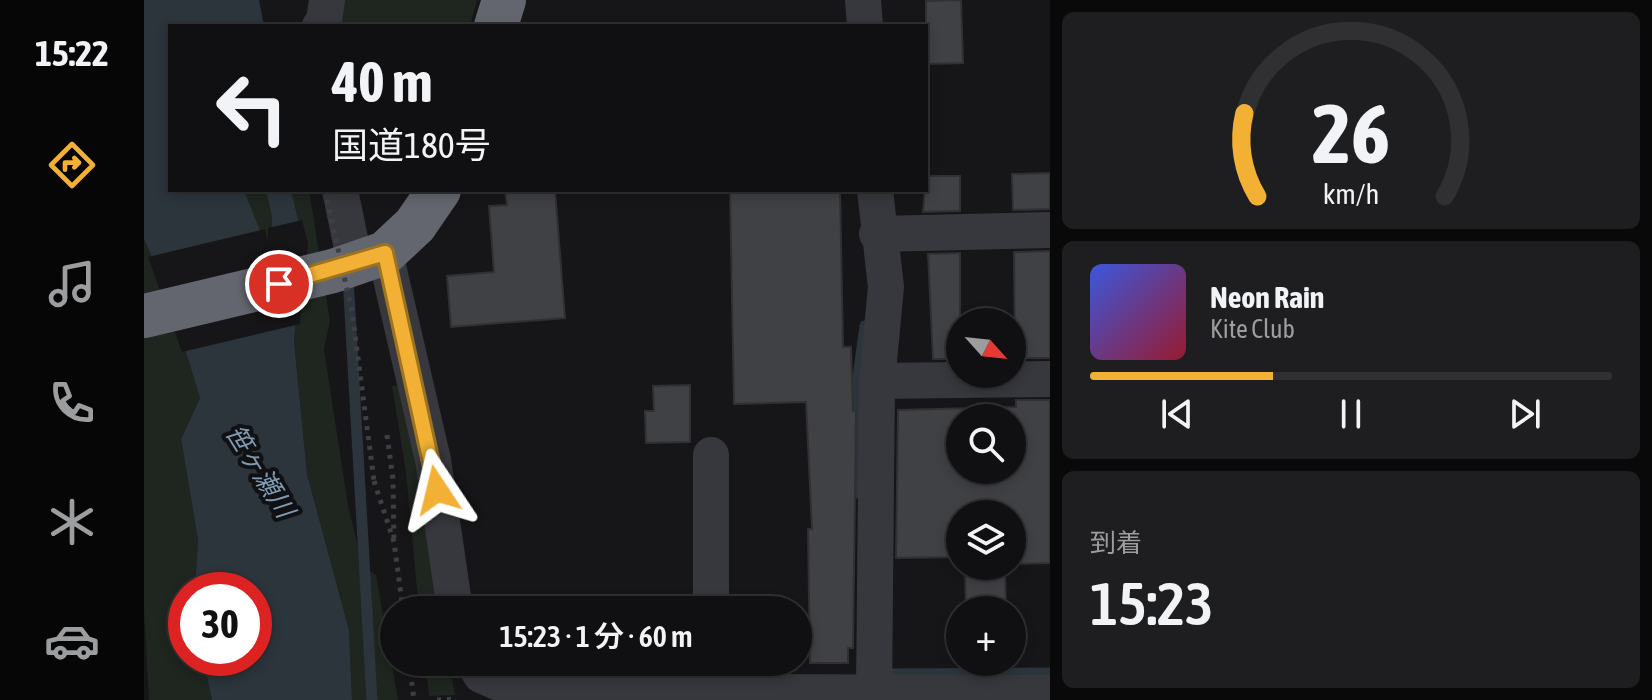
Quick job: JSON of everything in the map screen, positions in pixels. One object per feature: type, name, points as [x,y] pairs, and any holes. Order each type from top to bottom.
[{"type":"highway","points":[[497,24],[504,0]]},
{"type":"highway","points":[[144,316],[358,262],[415,225],[438,192]]},
{"type":"street","points":[[322,24],[327,0]]},
{"type":"street","points":[[863,0],[865,24]]},
{"type":"street","points":[[340,192],[358,262],[433,460],[453,596]]},
{"type":"street","points":[[874,677],[877,381],[886,287],[877,234],[875,192]]},
{"type":"street","points":[[877,234],[1050,230]]},
{"type":"street","points":[[877,381],[1050,379]]},
{"type":"street","points":[[711,455],[711,596]]},
{"type":"street","points":[[483,676],[517,691],[711,678],[874,677],[1050,693]]},
{"type":"path","points":[[325,192],[352,312],[374,481],[394,542],[401,596]]},
{"type":"path","points":[[411,676],[414,700]]},
{"type":"shaded area","points":[[338,0],[477,0],[471,24],[332,24]]},
{"type":"shaded area","points":[[245,192],[266,192],[272,217],[273,265]]},
{"type":"shaded area","points":[[291,192],[309,192],[330,321],[324,349],[348,506],[363,566],[376,575],[380,598],[380,676],[394,676],[398,700],[352,700],[349,630],[307,474],[294,341],[304,244]]},
{"type":"shaded area","points":[[144,239],[168,294],[200,398],[181,439],[198,540],[196,572],[168,572],[168,676],[207,676],[212,700],[149,700],[144,608]]},
{"type":"shaded area","points":[[399,385],[417,470],[437,596],[418,596],[406,472],[392,386]]},
{"type":"shaded area","points":[[427,676],[451,676],[455,695],[429,696]]},
{"type":"water","name":"笹ヶ瀬川","points":[[144,0],[259,0],[264,24],[168,24],[168,192],[245,192],[272,261],[272,217],[266,192],[291,192],[304,244],[294,341],[307,474],[349,630],[352,700],[212,700],[207,676],[272,676],[272,572],[196,572],[198,540],[181,439],[200,398],[168,294],[144,239]]},
{"type":"pier","points":[[302,220],[308,244],[300,324],[182,352],[148,257],[265,229],[268,240],[268,228]]},
{"type":"building","points":[[961,0],[963,63],[928,64],[926,1]]},
{"type":"building","points":[[1050,173],[1050,209],[1013,210],[1012,174]]},
{"type":"building","points":[[928,176],[960,176],[960,211],[923,212]]},
{"type":"building","points":[[505,192],[555,192],[565,318],[451,327],[447,276],[494,272],[489,206],[507,205]]},
{"type":"building","points":[[730,192],[840,192],[843,347],[851,347],[853,411],[856,411],[853,648],[848,648],[848,663],[812,663],[808,529],[812,529],[806,402],[734,404]]},
{"type":"building","points":[[1050,251],[1050,358],[1026,358],[1026,308],[1015,308],[1014,252]]},
{"type":"building","points":[[960,253],[960,308],[946,308],[946,359],[933,359],[928,254]]},
{"type":"building","points":[[690,385],[690,442],[646,443],[645,411],[654,411],[653,386]]},
{"type":"building","points":[[1016,400],[1050,400],[1050,563],[1026,564],[1026,500],[946,500],[946,557],[896,558],[898,410],[946,409],[946,484],[1026,484],[1026,404],[1016,404]]},
{"type":"building","points":[[965,580],[1005,580],[1006,596],[966,596]]},
{"type":"waterway","points":[[348,277],[372,700]]},
{"type":"waterway","points":[[858,493],[857,384],[865,326]]},
{"type":"waterway","points":[[880,667],[892,674],[1050,673]]},
{"type":"route","points":[[279,284],[333,271],[385,253],[433,460],[437,490]]}]
